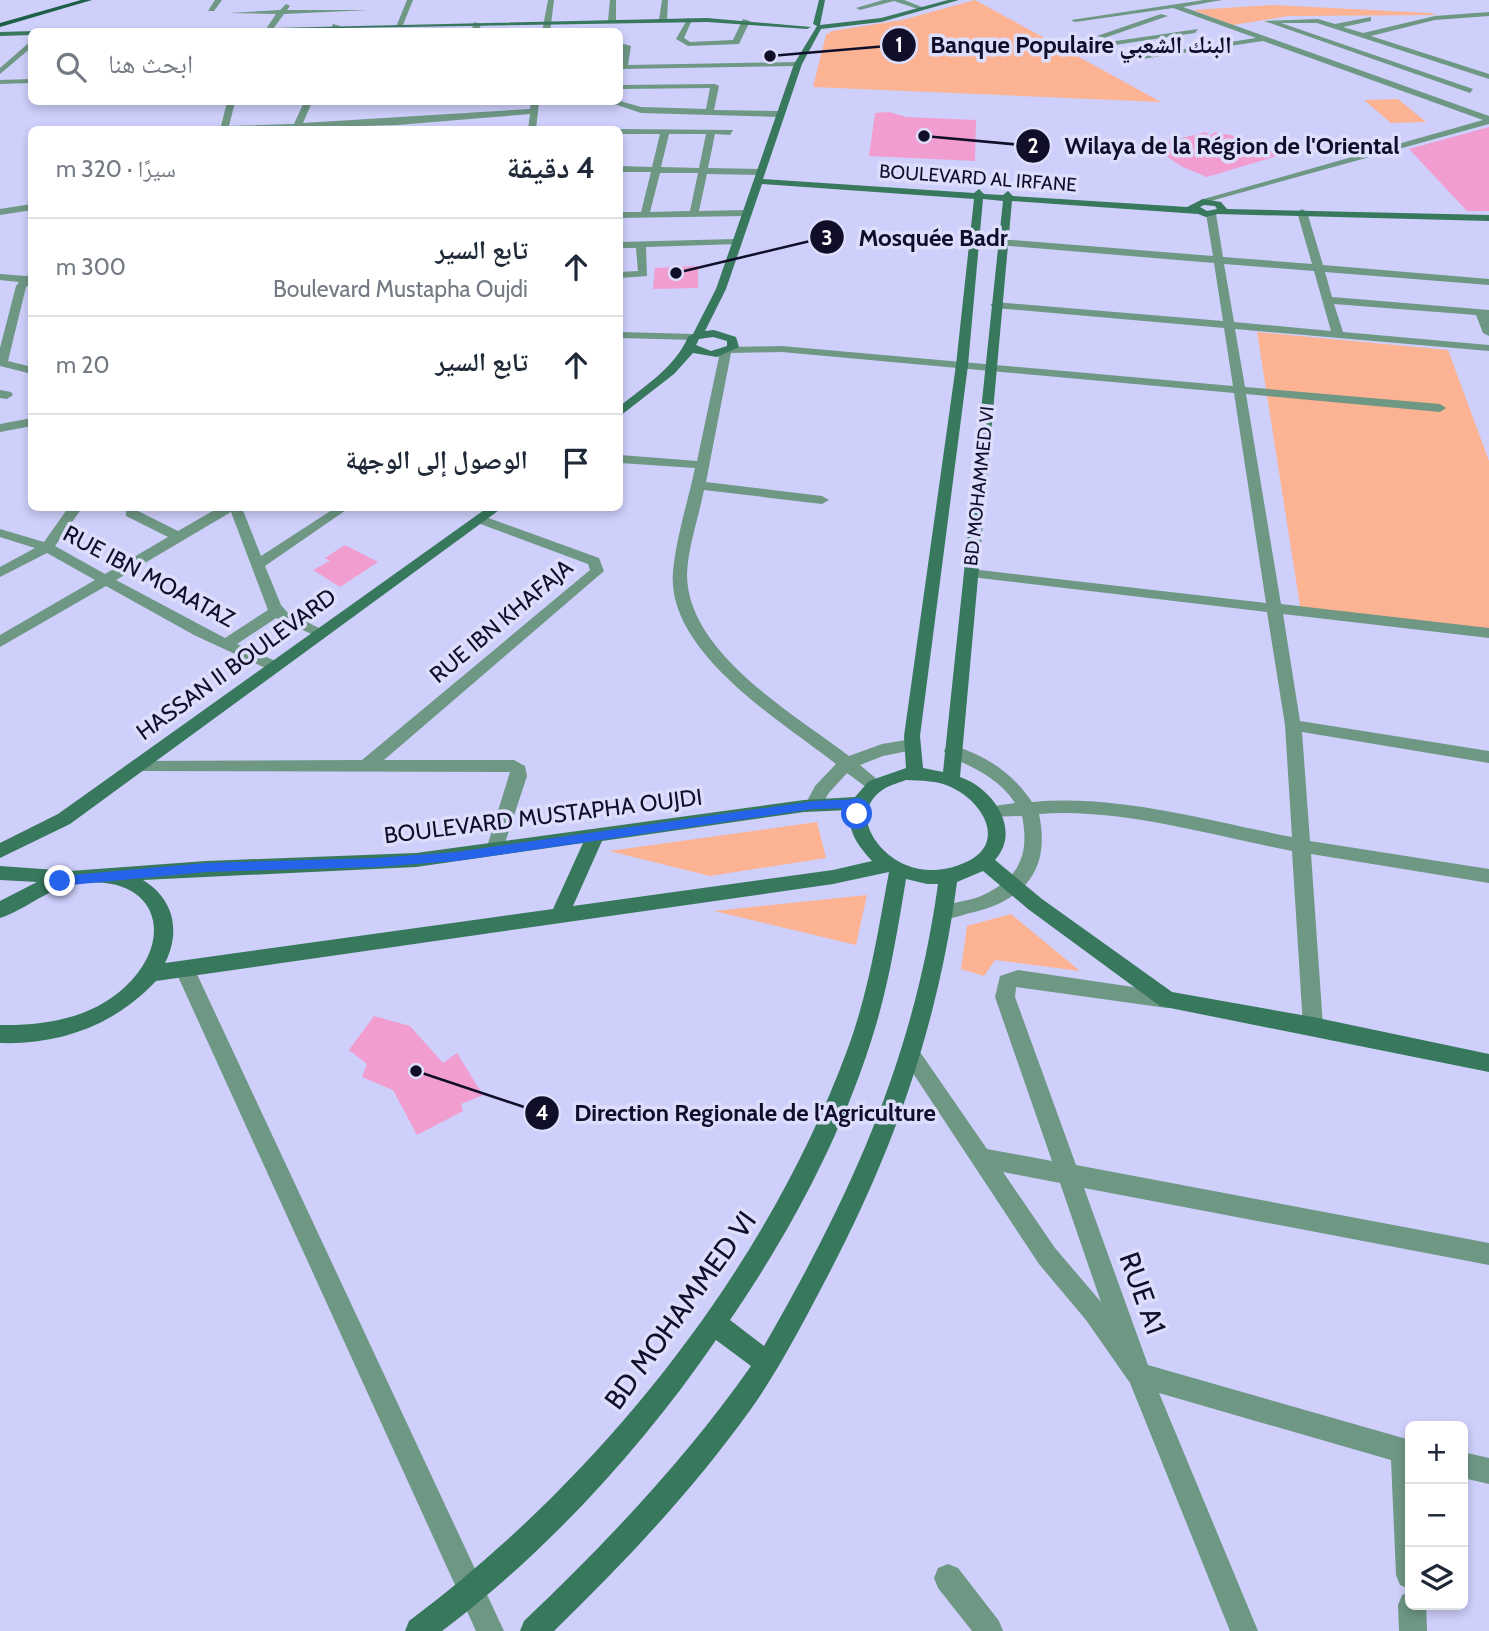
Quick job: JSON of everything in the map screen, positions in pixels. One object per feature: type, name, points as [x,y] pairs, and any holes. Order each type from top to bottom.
[{"type":"main road","points":[[67,4],[77,0]]},
{"type":"main road","points":[[0,23],[89,0]]},
{"type":"street","points":[[211,9],[219,0]]},
{"type":"street","points":[[270,28],[290,0]]},
{"type":"street","points":[[399,25],[410,0]]},
{"type":"street","points":[[547,27],[551,0]]},
{"type":"street","points":[[612,21],[613,0]]},
{"type":"street","points":[[663,20],[665,0]]},
{"type":"street","points":[[859,4],[873,5],[894,0],[918,6]]},
{"type":"street","points":[[814,26],[871,18],[940,0]]},
{"type":"street","points":[[350,28],[399,25],[547,27],[663,20],[746,21],[814,26],[881,20],[956,0]]},
{"type":"street","points":[[1195,31],[1099,46],[1088,40],[1170,12],[1219,0]]},
{"type":"street","points":[[623,410],[670,372],[712,309],[822,2]]},
{"type":"street","points":[[1132,3],[1170,12],[1184,10],[1489,120]]},
{"type":"street","points":[[1075,20],[1154,9]]},
{"type":"street","points":[[233,13],[365,10]]},
{"type":"street","points":[[1170,12],[1195,31],[1225,46]]},
{"type":"street","points":[[1299,51],[1440,18],[1489,14]]},
{"type":"street","points":[[1234,28],[1268,21],[1309,19],[1489,77]]},
{"type":"street","points":[[1337,26],[1368,19]]},
{"type":"street","points":[[688,20],[680,39],[688,44],[736,41],[746,21]]},
{"type":"street","points":[[1268,21],[1470,91]]},
{"type":"street","points":[[0,34],[28,33]]},
{"type":"street","points":[[1125,60],[1264,39]]},
{"type":"street","points":[[623,45],[627,46],[623,63]]},
{"type":"street","points":[[0,72],[28,46]]},
{"type":"street","points":[[0,61],[28,60]]},
{"type":"street","points":[[623,67],[798,64]]},
{"type":"street","points":[[0,82],[28,81]]},
{"type":"street","points":[[1438,100],[1489,85]]},
{"type":"street","points":[[623,87],[715,86],[710,110]]},
{"type":"street","points":[[225,126],[230,105]]},
{"type":"street","points":[[298,124],[307,105]]},
{"type":"street","points":[[623,105],[641,110],[781,114]]},
{"type":"street","points":[[287,126],[396,126],[455,113],[535,106],[532,126]]},
{"type":"street","points":[[1197,206],[1220,207],[1489,120]]},
{"type":"street","points":[[623,131],[730,132]]},
{"type":"street","points":[[645,214],[664,132]]},
{"type":"street","points":[[694,213],[711,132]]},
{"type":"street","points":[[623,169],[704,171],[758,177]]},
{"type":"street","name":"BOULEVARD AL IRFANE","points":[[758,177],[1008,196],[1247,210],[1489,218]]},
{"type":"street","name":"BD MOHAMMED VI","points":[[915,773],[912,746],[962,365],[979,194]]},
{"type":"street","name":"BD MOHAMMED VI","points":[[951,778],[992,367],[995,305],[1008,196]]},
{"type":"street","points":[[0,212],[28,207]]},
{"type":"street","points":[[1220,207],[1220,260],[1293,725],[1313,1026]]},
{"type":"street","points":[[1302,212],[1338,335]]},
{"type":"street","points":[[623,215],[746,213]]},
{"type":"street","points":[[974,240],[1489,282]]},
{"type":"street","points":[[623,245],[735,242]]},
{"type":"street","points":[[623,275],[643,274],[641,244]]},
{"type":"street","points":[[0,277],[28,279]]},
{"type":"street","points":[[0,376],[5,364],[19,294],[28,282]]},
{"type":"street","points":[[1326,300],[1484,313],[1489,333]]},
{"type":"street","points":[[995,305],[1489,348]]},
{"type":"street","points":[[712,309],[722,334],[720,379],[680,573],[682,597],[696,634],[707,651],[728,671],[876,786]]},
{"type":"street","points":[[693,341],[722,334]]},
{"type":"street","points":[[623,335],[693,341],[723,350],[782,349],[1440,408]]},
{"type":"street","points":[[670,372],[723,350]]},
{"type":"street","points":[[5,364],[28,370]]},
{"type":"street","points":[[0,428],[28,423]]},
{"type":"street","points":[[623,459],[702,465]]},
{"type":"street","points":[[698,485],[822,500]]},
{"type":"street","points":[[0,573],[47,547],[73,511]]},
{"type":"street","points":[[0,642],[222,511]]},
{"type":"street","points":[[237,511],[278,611],[321,633]]},
{"type":"street","points":[[260,563],[338,511]]},
{"type":"street","name":"HASSAN II BOULEVARD","points":[[0,851],[64,820],[133,767],[491,511]]},
{"type":"street","points":[[131,513],[179,537]]},
{"type":"street","name":"RUE IBN KHAFAJA","points":[[366,766],[595,575],[597,568],[594,561],[480,519]]},
{"type":"street","name":"RUE IBN MOAATAZ","points":[[0,533],[47,547],[274,667]]},
{"type":"street","points":[[971,573],[1489,633]]},
{"type":"street","points":[[226,644],[278,611]]},
{"type":"street","points":[[1293,725],[1489,757]]},
{"type":"street","points":[[814,805],[823,787],[846,765],[883,749],[912,746]]},
{"type":"street","points":[[944,912],[983,904],[1013,886],[1028,869],[1035,849],[1036,828],[1029,808],[1017,789],[999,772],[977,759],[952,751]]},
{"type":"street","points":[[133,767],[514,766],[519,770],[519,776],[495,850]]},
{"type":"street","points":[[915,773],[951,778],[972,788],[993,812],[997,832],[991,852],[983,861],[967,871],[948,877],[931,878],[892,868],[875,857],[860,836],[857,814],[860,803],[876,786],[894,776],[915,773]]},
{"type":"street","name":"BOULEVARD MUSTAPHA OUJDI","points":[[78,877],[206,868],[376,863],[495,850],[814,805],[860,803]]},
{"type":"street","points":[[993,812],[1068,805],[1112,809],[1301,846],[1489,876]]},
{"type":"street","points":[[559,916],[596,835]]},
{"type":"street","points":[[983,861],[1167,1000],[1313,1026],[1489,1063]]},
{"type":"street","points":[[147,974],[892,868]]},
{"type":"street","name":"BD MOHAMMED VI","points":[[419,1631],[471,1593],[602,1462],[669,1384],[715,1323],[778,1227],[834,1111],[860,1044],[883,958],[892,868]]},
{"type":"street","points":[[0,873],[78,877]]},
{"type":"street","points":[[0,1034],[21,1037],[68,1029],[114,1007],[147,974],[164,939],[165,923],[161,908],[141,886],[107,876]]},
{"type":"street","points":[[0,911],[43,887],[78,877]]},
{"type":"street","points":[[534,1631],[590,1577],[644,1519],[686,1470],[767,1363],[859,1194],[913,1058],[944,912],[948,877]]},
{"type":"street","points":[[185,970],[490,1631]]},
{"type":"street","name":"RUE A1","points":[[1167,1000],[1018,978],[1007,982],[1005,997],[1139,1374],[1244,1631]]},
{"type":"street","points":[[913,1058],[1047,1256],[1094,1312],[1139,1374],[1405,1451]]},
{"type":"street","points":[[982,1158],[1489,1254]]},
{"type":"street","points":[[715,1323],[767,1363]]},
{"type":"street","points":[[1468,1466],[1489,1471]]},
{"type":"street","points":[[1408,1484],[1409,1547]]},
{"type":"street","points":[[948,1578],[989,1631]]},
{"type":"street","points":[[1412,1610],[1413,1631]]},
{"type":"shaded area","points":[[975,0],[1161,102],[813,87],[826,35],[832,31],[902,20]]},
{"type":"shaded area","points":[[1273,5],[1437,15],[1289,16],[1233,25],[1193,10]]},
{"type":"shaded area","points":[[1398,99],[1426,122],[1391,123],[1364,100]]},
{"type":"shaded area","points":[[1257,332],[1448,350],[1489,461],[1489,635],[1301,612]]},
{"type":"shaded area","points":[[817,822],[826,858],[710,876],[609,851]]},
{"type":"shaded area","points":[[867,895],[856,945],[714,911]]},
{"type":"shaded area","points":[[1011,914],[1080,971],[995,960],[984,976],[961,969],[967,926]]},
{"type":"building","points":[[889,112],[906,117],[976,120],[975,161],[869,156],[875,113]]},
{"type":"building","points":[[1489,127],[1489,211],[1467,211],[1409,149]]},
{"type":"building","points":[[1206,132],[1210,136],[1215,132],[1240,137],[1280,155],[1207,177],[1181,166],[1151,146]]},
{"type":"building","points":[[698,266],[698,288],[653,289],[655,268]]},
{"type":"building","points":[[345,545],[378,562],[340,587],[313,570],[330,561],[325,558]]},
{"type":"building","points":[[374,1016],[410,1026],[443,1063],[457,1053],[483,1095],[461,1104],[463,1111],[417,1135],[393,1090],[362,1077],[367,1064],[349,1050]]},
{"type":"place","name":"Banque Populaire البنك الشعبي","points":[[770,56]]},
{"type":"place","name":"Wilaya de la Région de l'Oriental","points":[[924,136]]},
{"type":"place","name":"Mosquée Badr","points":[[676,273]]},
{"type":"place","name":"Direction Regionale de l'Agriculture","points":[[416,1071]]},
{"type":"route","points":[[60,881],[78,877],[206,868],[376,863],[456,856],[814,805],[860,803],[857,814]]}]
